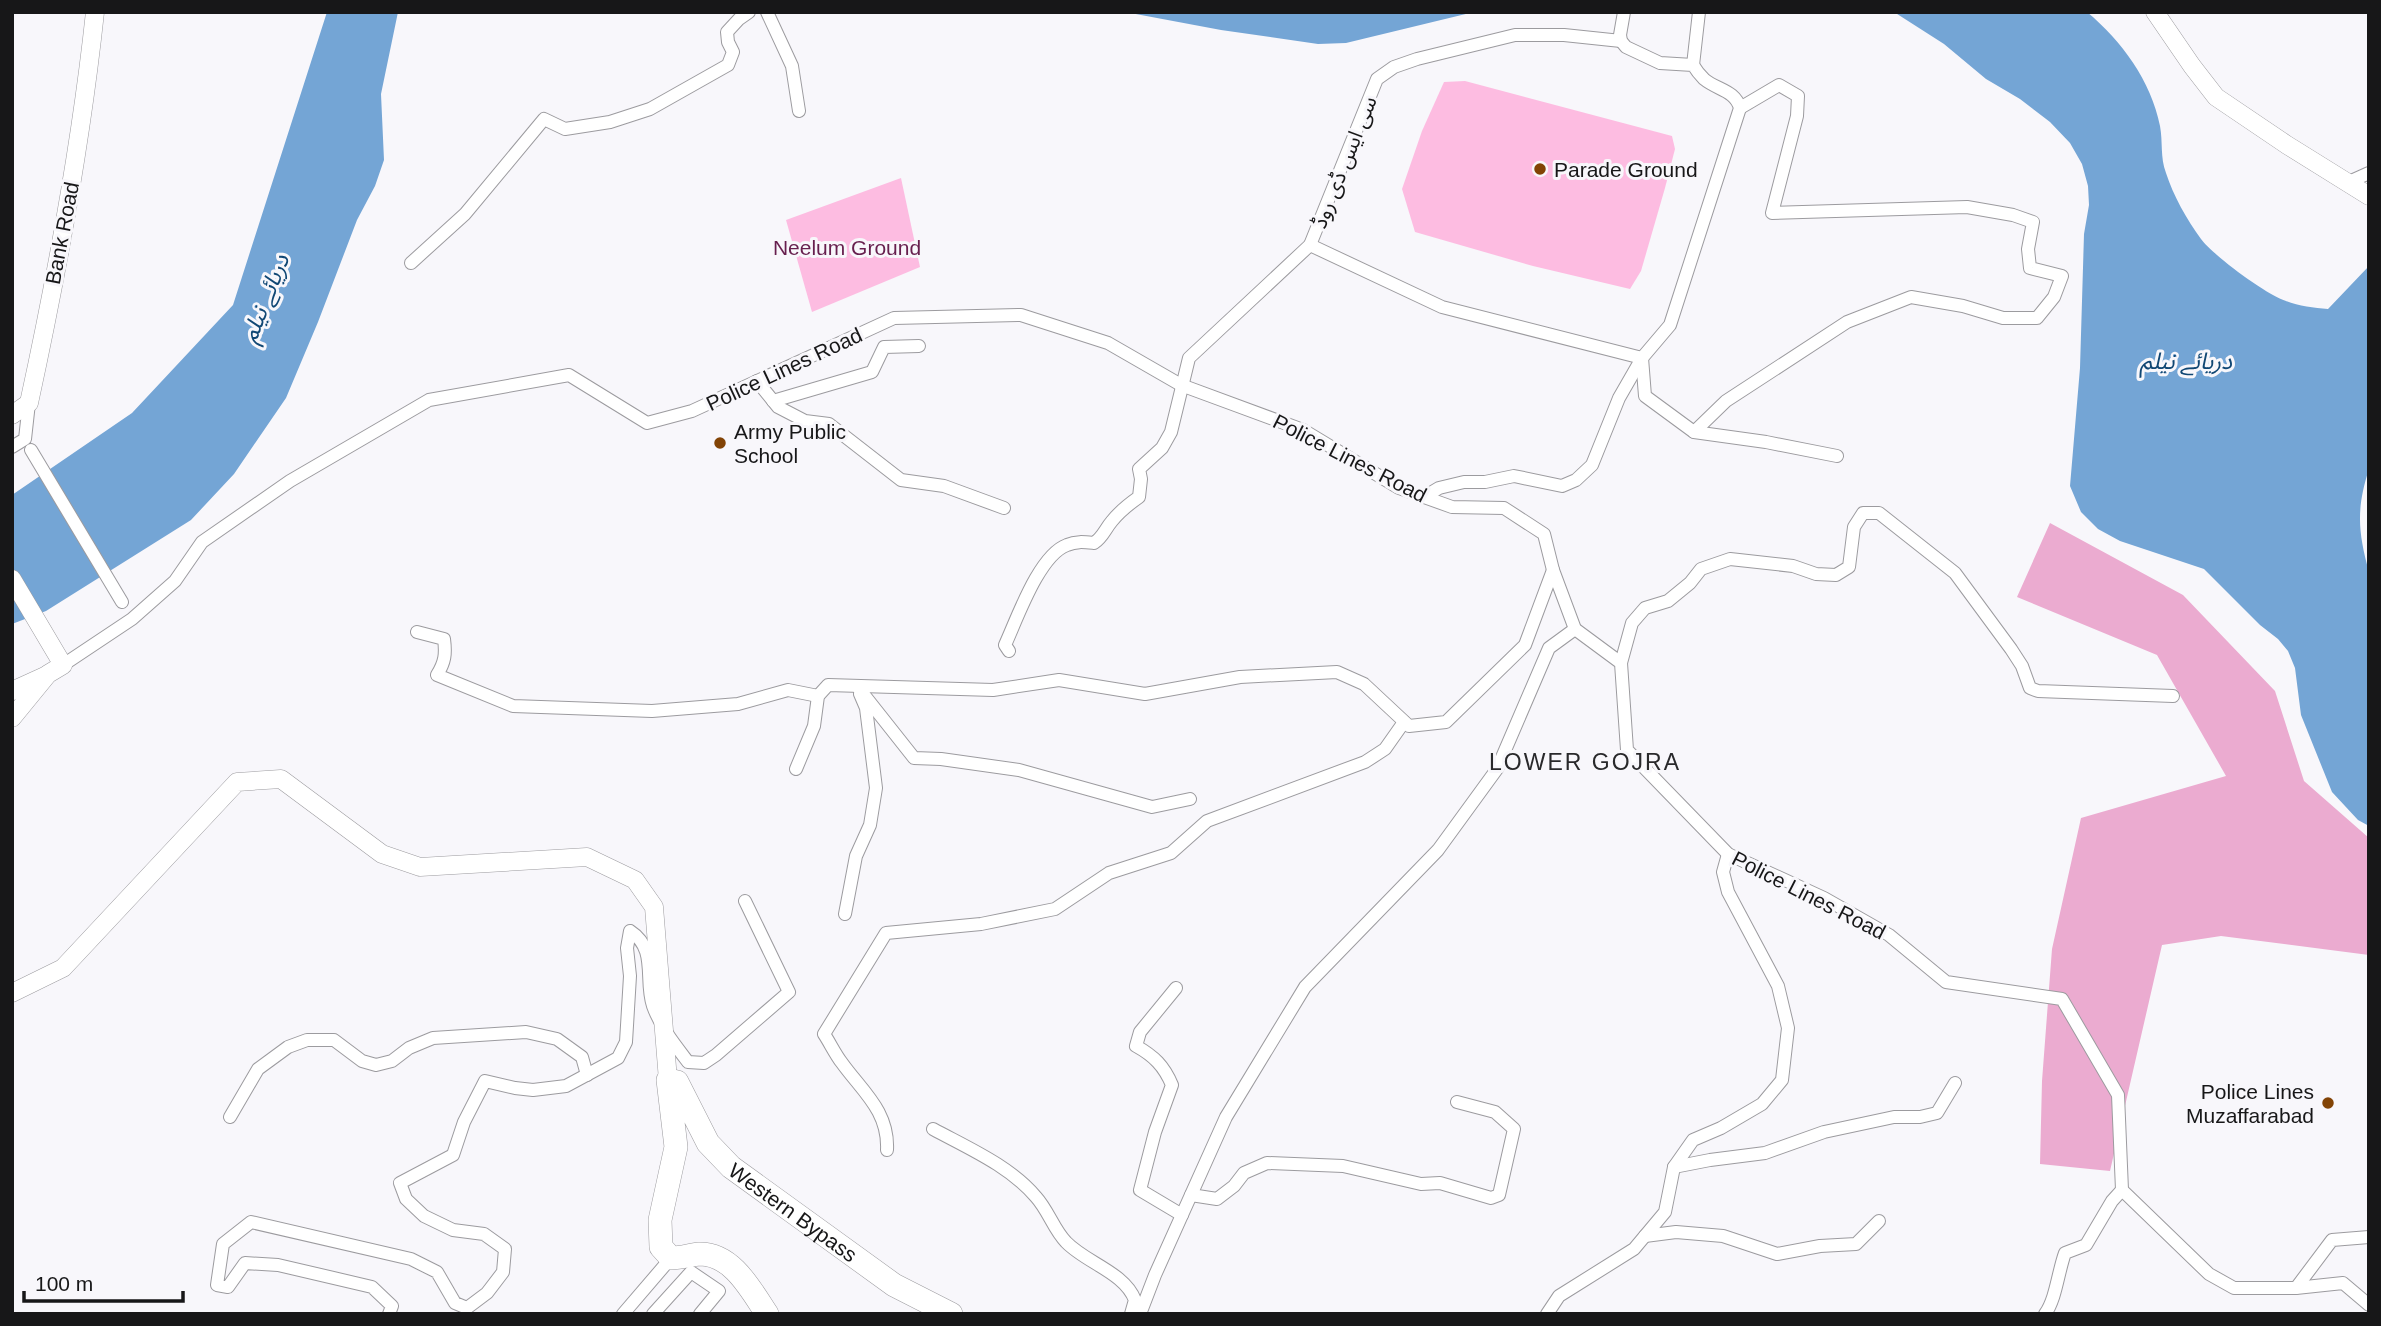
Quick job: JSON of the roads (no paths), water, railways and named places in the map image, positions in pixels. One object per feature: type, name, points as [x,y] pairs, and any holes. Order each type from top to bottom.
[{"type":"highway","points":[[668,1080],[676,1147],[660,1220],[661,1247],[671,1258],[698,1254],[724,1260],[767,1314]]},
{"type":"highway","name":"Western Bypass","points":[[668,1080],[677,1082],[708,1143],[732,1167],[894,1285],[951,1314]]},
{"type":"main road","name":"Bank Road","points":[[29,403],[86,96],[95,12]]},
{"type":"main road","points":[[2155,12],[2217,97],[2369,196]]},
{"type":"main road","points":[[12,415],[29,403]]},
{"type":"main road","points":[[12,579],[55,663]]},
{"type":"main road","points":[[12,691],[55,663]]},
{"type":"main road","points":[[12,718],[55,663]]},
{"type":"main road","points":[[12,993],[63,968],[237,782],[281,779],[382,854],[420,867],[587,857],[635,880],[654,907],[668,1080]]},
{"type":"street","points":[[411,263],[465,214],[544,119],[565,129],[610,122],[650,109],[728,65],[733,51],[727,33],[749,12]]},
{"type":"street","points":[[767,12],[792,66],[799,111]]},
{"type":"street","points":[[1424,497],[1439,488],[1464,482],[1485,482],[1514,476],[1562,486],[1576,480],[1592,465],[1619,398],[1642,358],[1670,325],[1740,108],[1737,99],[1703,78],[1693,65],[1699,12]]},
{"type":"street","points":[[1623,16],[1621,41],[1626,47],[1660,63],[1693,65]]},
{"type":"street","name":"سی ایس ڈی روڈ","points":[[1310,245],[1377,79],[1394,67],[1515,35],[1564,35],[1621,41]]},
{"type":"street","points":[[1694,432],[1727,401],[1847,322],[1911,297],[1962,306],[2003,318],[2037,318],[2054,298],[2062,276],[2030,268],[2028,249],[2033,222],[2013,215],[1967,207],[1772,213],[1797,116],[1798,96],[1779,85],[1740,108]]},
{"type":"street","points":[[2349,182],[2369,173]]},
{"type":"street","points":[[1009,651],[1005,645],[1025,603],[1031,583],[1049,559],[1064,545],[1094,543],[1102,537],[1118,514],[1139,498],[1139,469],[1162,448],[1171,432],[1189,358],[1310,245],[1442,307],[1642,358]]},
{"type":"street","name":"Police Lines Road","points":[[55,663],[132,618],[175,581],[202,542],[290,481],[429,400],[569,375],[647,424],[692,411],[894,318],[1021,316],[1108,343],[1181,385],[1303,430],[1399,488],[1452,507],[1504,508],[1544,534],[1553,570],[1575,629]]},
{"type":"street","points":[[773,401],[872,372],[884,347],[919,345]]},
{"type":"street","points":[[1642,358],[1645,396],[1694,432],[1837,456]]},
{"type":"street","points":[[757,381],[778,407],[805,421],[829,424],[901,480],[944,486],[1004,508]]},
{"type":"street","name":"Bank Road","points":[[12,447],[24,439],[29,403]]},
{"type":"street","points":[[32,450],[122,602]]},
{"type":"street","name":"Police Lines Road","points":[[2122,1190],[2118,1095],[2062,999],[1946,982],[1889,935],[1824,898],[1727,855],[1627,750],[1621,663],[1632,624],[1645,608],[1668,601],[1690,583],[1701,569],[1730,559],[1793,566],[1816,574],[1836,575],[1849,567],[1854,527],[1863,513],[1879,513],[1955,573],[2011,649],[2022,666],[2030,688],[2038,691],[2173,696]]},
{"type":"street","points":[[796,769],[814,726],[818,696],[828,685],[993,690],[1059,680],[1145,694],[1241,677],[1337,671],[1364,684],[1409,726],[1446,722],[1525,645],[1553,570]]},
{"type":"street","points":[[1140,1314],[1226,1117],[1305,987],[1438,850],[1497,769],[1549,648],[1575,629],[1621,663]]},
{"type":"street","points":[[416,632],[444,639],[446,654],[444,664],[437,675],[513,706],[652,711],[738,704],[788,690],[818,696]]},
{"type":"street","points":[[857,686],[914,758],[1019,770],[1152,807],[1190,799]]},
{"type":"street","points":[[845,914],[856,856],[870,825],[876,788],[866,708],[857,686]]},
{"type":"street","points":[[887,1150],[888,1135],[871,1097],[841,1063],[824,1034],[886,933],[981,924],[1055,909],[1109,873],[1171,853],[1206,821],[1365,762],[1385,749],[1404,722]]},
{"type":"street","points":[[1547,1314],[1559,1296],[1634,1249],[1645,1236],[1665,1212],[1674,1167],[1693,1140],[1729,1124],[1762,1104],[1782,1080],[1788,1028],[1778,986],[1728,892],[1723,872],[1727,855]]},
{"type":"street","points":[[389,1314],[391,1306],[372,1286],[278,1265],[245,1263],[228,1287],[217,1285],[223,1244],[251,1222],[411,1259],[437,1272],[455,1303],[467,1308],[487,1293],[503,1272],[505,1249],[484,1234],[453,1230],[424,1216],[406,1199],[400,1183],[453,1155],[464,1122],[485,1080],[533,1090],[566,1086],[618,1058],[626,1042],[630,976],[627,948],[630,932],[641,939],[648,957],[652,1004],[666,1033],[688,1062],[704,1063],[716,1055],[789,992],[745,901]]},
{"type":"street","points":[[1176,988],[1161,1010],[1139,1032],[1136,1046],[1165,1069],[1172,1085],[1155,1132],[1140,1190],[1182,1215]]},
{"type":"street","points":[[230,1117],[258,1069],[288,1047],[307,1040],[334,1040],[362,1061],[376,1065],[392,1061],[409,1048],[433,1038],[526,1032],[557,1039],[582,1057],[587,1074]]},
{"type":"street","points":[[1674,1167],[1765,1153],[1824,1132],[1895,1117],[1920,1117],[1937,1113],[1955,1083]]},
{"type":"street","points":[[1191,1195],[1217,1199],[1234,1186],[1244,1173],[1267,1163],[1343,1166],[1421,1184],[1440,1184],[1491,1198],[1499,1195],[1514,1129],[1495,1112],[1457,1102]]},
{"type":"street","points":[[933,1129],[986,1158],[1030,1190],[1038,1198],[1065,1242],[1129,1287],[1135,1300],[1131,1314]]},
{"type":"street","points":[[2045,1314],[2052,1303],[2056,1278],[2065,1253],[2085,1245],[2112,1201],[2122,1190],[2209,1274],[2234,1288],[2296,1288],[2343,1283],[2369,1306]]},
{"type":"street","points":[[1645,1236],[1676,1231],[1723,1236],[1777,1254],[1856,1244],[1879,1221]]},
{"type":"street","points":[[2296,1288],[2332,1240],[2369,1237]]},
{"type":"street","points":[[623,1314],[671,1258]]},
{"type":"street","points":[[653,1314],[691,1272],[719,1291],[701,1312]]},
{"type":"street","points":[[701,1312],[717,1314]]},
{"type":"water","name":"دریائے نیلم","points":[[327,12],[398,12],[381,94],[384,160],[375,186],[357,220],[286,398],[234,474],[191,520],[46,611],[12,624],[12,495],[132,413],[233,305]]},
{"type":"water","points":[[1125,12],[1474,12],[1346,43],[1318,44]]},
{"type":"water","name":"دریائے نیلم","points":[[1894,12],[2087,12],[2123,49],[2142,78],[2156,109],[2164,167],[2172,190],[2196,232],[2217,255],[2253,283],[2277,297],[2291,303],[2328,309],[2369,266],[2369,469],[2362,496],[2360,520],[2369,572],[2369,826],[2358,820],[2332,792],[2301,715],[2295,668],[2288,651],[2278,639],[2260,625],[2204,569],[2120,541],[2098,529],[2081,512],[2070,486],[2080,368],[2084,234],[2089,205],[2088,186],[2082,164],[2070,143],[2050,122],[2020,99],[1986,79],[1944,44]]},
{"type":"place","name":"Parade Ground","points":[[1540,169]]},
{"type":"place","name":"Army Public School","points":[[720,443]]},
{"type":"place","name":"Police Lines Muzaffarabad","points":[[2328,1103]]},
{"type":"district","name":"LOWER GOJRA","points":[[1585,762]]},
{"type":"park label","name":"Neelum Ground","points":[[847,247]]}]
